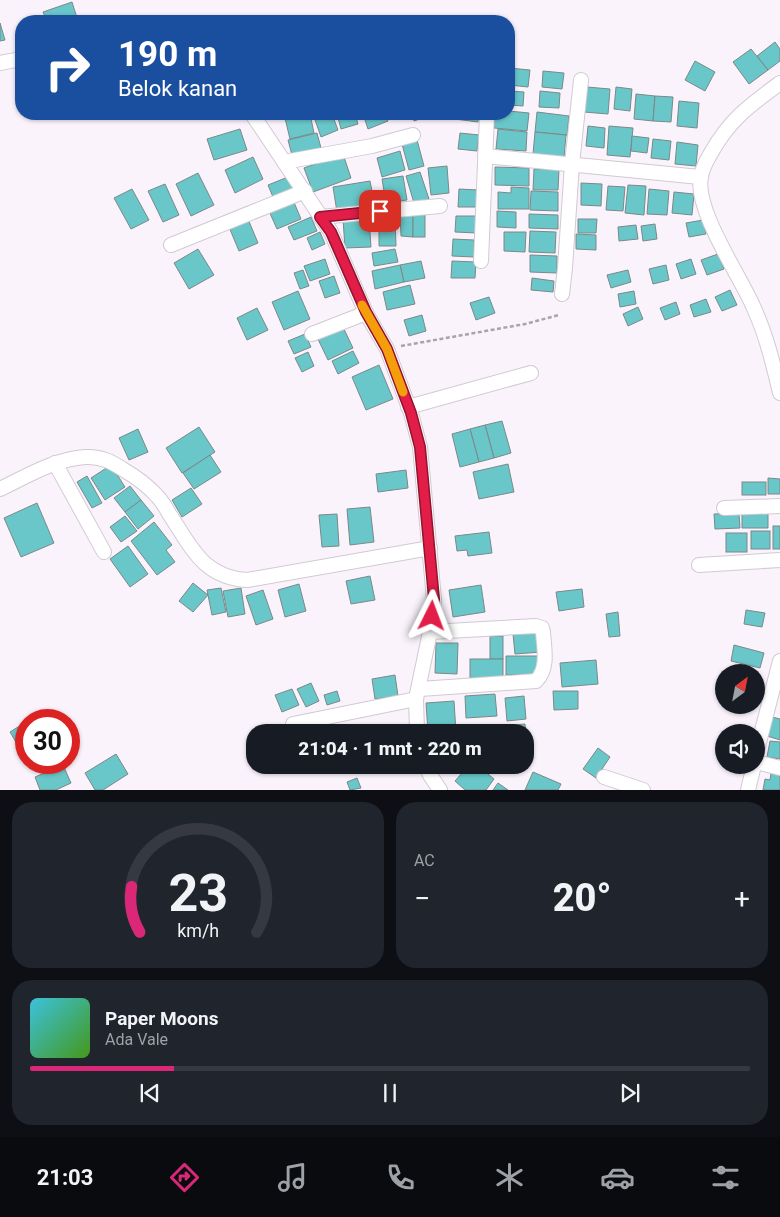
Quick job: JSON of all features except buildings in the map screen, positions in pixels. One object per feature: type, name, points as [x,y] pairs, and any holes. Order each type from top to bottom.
[{"type":"street","points":[[0,63],[15,59]]},
{"type":"street","points":[[562,294],[572,164],[581,80]]},
{"type":"street","points":[[780,83],[745,108],[722,134],[700,177],[700,191],[713,229],[753,305],[768,342],[780,393]]},
{"type":"street","points":[[256,120],[331,232],[366,312],[387,349],[420,447],[434,599],[430,632],[422,665],[418,694],[418,724]]},
{"type":"street","points":[[481,261],[487,120]]},
{"type":"street","points":[[284,162],[372,146],[413,134]]},
{"type":"street","points":[[485,156],[700,177]]},
{"type":"street","points":[[171,244],[305,191]]},
{"type":"street","points":[[320,217],[440,206]]},
{"type":"street","points":[[312,334],[366,312]]},
{"type":"street","points":[[408,407],[531,373]]},
{"type":"street","points":[[0,489],[55,464],[85,457],[103,458],[136,477],[158,497],[196,554],[206,565],[220,575],[236,580],[247,580],[430,548]]},
{"type":"street","points":[[55,464],[104,552]]},
{"type":"street","points":[[724,508],[780,506]]},
{"type":"street","points":[[700,565],[780,560]]},
{"type":"street","points":[[293,724],[418,694],[536,681],[544,667],[543,632],[542,628],[536,626],[430,632]]},
{"type":"street","points":[[764,724],[780,662]]},
{"type":"street","points":[[765,764],[780,768]]},
{"type":"street","points":[[430,774],[440,790]]},
{"type":"street","points":[[748,790],[752,774]]},
{"type":"street","points":[[604,777],[643,790]]},
{"type":"path","points":[[387,349],[525,324],[559,315]]},
{"type":"slow traffic","points":[[362,305],[387,349],[403,392]]},
{"type":"route","points":[[380,211],[320,217],[331,232],[366,312],[387,349],[411,413],[420,447],[434,599],[432,616]]}]
